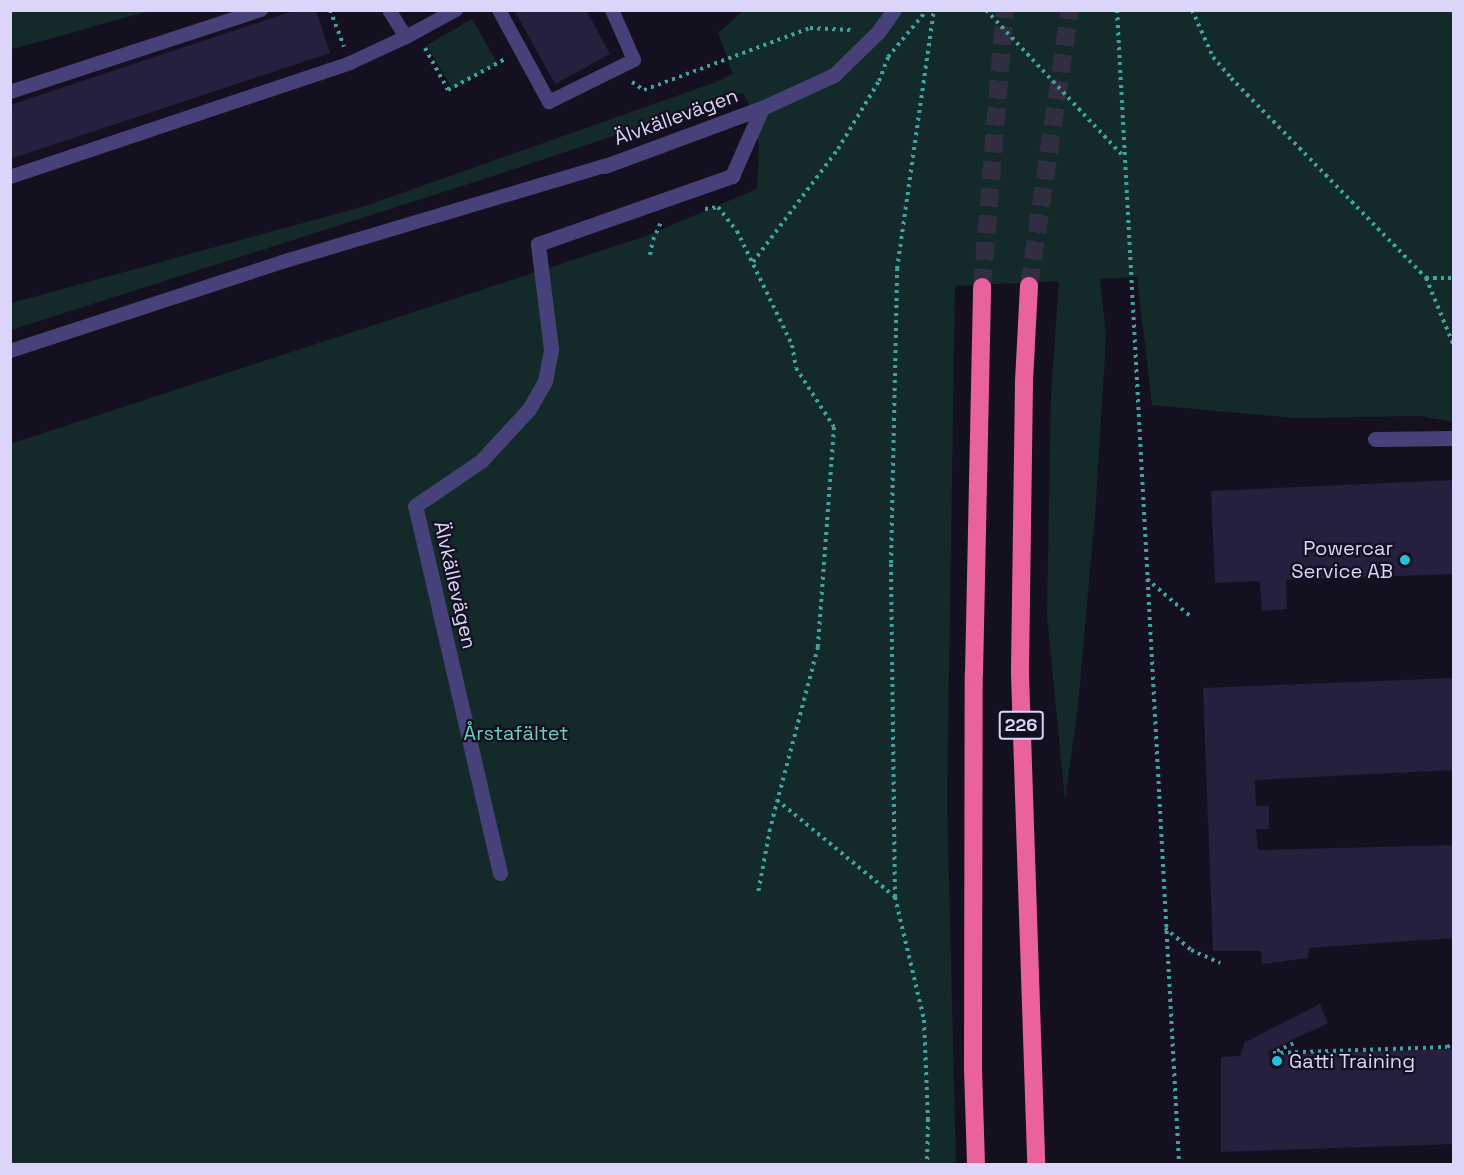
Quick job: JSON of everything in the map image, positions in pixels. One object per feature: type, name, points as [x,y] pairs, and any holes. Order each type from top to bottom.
[{"type":"highway","name":"226","points":[[1029,286],[1024,394],[1020,674],[1035,1164]]},
{"type":"highway","name":"226","points":[[976,1164],[973,1070],[974,674],[982,287]]},
{"type":"street","name":"Älvkällevägen","points":[[604,166],[762,108],[834,75],[878,32],[894,10]]},
{"type":"street","name":"Älvkällevägen","points":[[500,873],[415,506],[481,461],[529,408],[545,381],[551,349],[538,244],[732,176],[762,108]]},
{"type":"street","points":[[1375,439],[1454,438]]},
{"type":"lane","points":[[10,92],[261,10]]},
{"type":"lane","points":[[389,10],[411,34]]},
{"type":"lane","points":[[10,177],[350,63],[456,10]]},
{"type":"lane","points":[[499,10],[549,102],[634,60],[612,10]]},
{"type":"lane","points":[[10,351],[282,262],[604,166]]},
{"type":"path","points":[[330,10],[350,63]]},
{"type":"path","points":[[753,261],[838,149],[879,81],[888,57],[927,10]]},
{"type":"path","points":[[927,1164],[928,1119],[924,1020],[895,897],[891,563],[897,269],[934,10]]},
{"type":"path","points":[[986,10],[1124,156]]},
{"type":"path","points":[[1117,10],[1164,928],[1179,1164]]},
{"type":"path","points":[[1191,10],[1213,57],[1231,78],[1426,278],[1454,346]]},
{"type":"path","points":[[614,70],[644,90],[810,28],[878,32]]},
{"type":"path","points":[[411,34],[448,90],[521,51]]},
{"type":"path","points":[[696,210],[718,207],[737,231],[792,345],[796,368],[834,426],[818,647],[777,800],[758,893]]},
{"type":"path","points":[[651,255],[653,240],[662,220],[670,218]]},
{"type":"path","points":[[1426,278],[1454,278]]},
{"type":"path","points":[[1146,579],[1190,616]]},
{"type":"path","points":[[777,800],[895,897]]},
{"type":"path","points":[[1164,928],[1191,950],[1220,963]]},
{"type":"path","points":[[1294,1043],[1273,1053],[1446,1047],[1454,1043]]},
{"type":"green space","points":[[11,10],[149,11],[13,49]]},
{"type":"green space","name":"Årstafältet","points":[[743,11],[1453,11],[1453,422],[1420,416],[1294,418],[1152,405],[1137,277],[1100,279],[1106,337],[1095,515],[1078,705],[1065,801],[1047,615],[1051,394],[1059,281],[955,286],[947,800],[956,1164],[11,1164],[10,444],[643,237],[757,189],[759,148],[755,115],[743,93],[487,178],[11,330],[11,303],[365,206],[716,82],[733,74],[718,33]]},
{"type":"green space","points":[[472,19],[498,63],[452,89],[427,45]]},
{"type":"building","points":[[296,10],[316,10],[330,53],[10,159],[10,105]]},
{"type":"building","points":[[514,10],[586,10],[610,54],[555,84]]},
{"type":"building","points":[[1454,480],[1454,574],[1286,580],[1287,609],[1262,611],[1260,581],[1215,583],[1211,491]]},
{"type":"building","points":[[1454,678],[1454,770],[1255,780],[1256,806],[1269,806],[1269,829],[1256,829],[1258,850],[1454,845],[1454,938],[1309,948],[1308,958],[1262,964],[1261,951],[1213,951],[1203,688]]},
{"type":"building","points":[[1320,1004],[1328,1023],[1269,1051],[1268,1055],[1454,1049],[1454,1144],[1221,1152],[1221,1057],[1240,1056],[1245,1042]]},
{"type":"tunnel","points":[[982,287],[1005,10]]},
{"type":"tunnel","points":[[1029,286],[1070,10]]},
{"type":"place","name":"Powercar Service AB","points":[[1405,560]]},
{"type":"place","name":"Gatti Training","points":[[1277,1061]]}]
